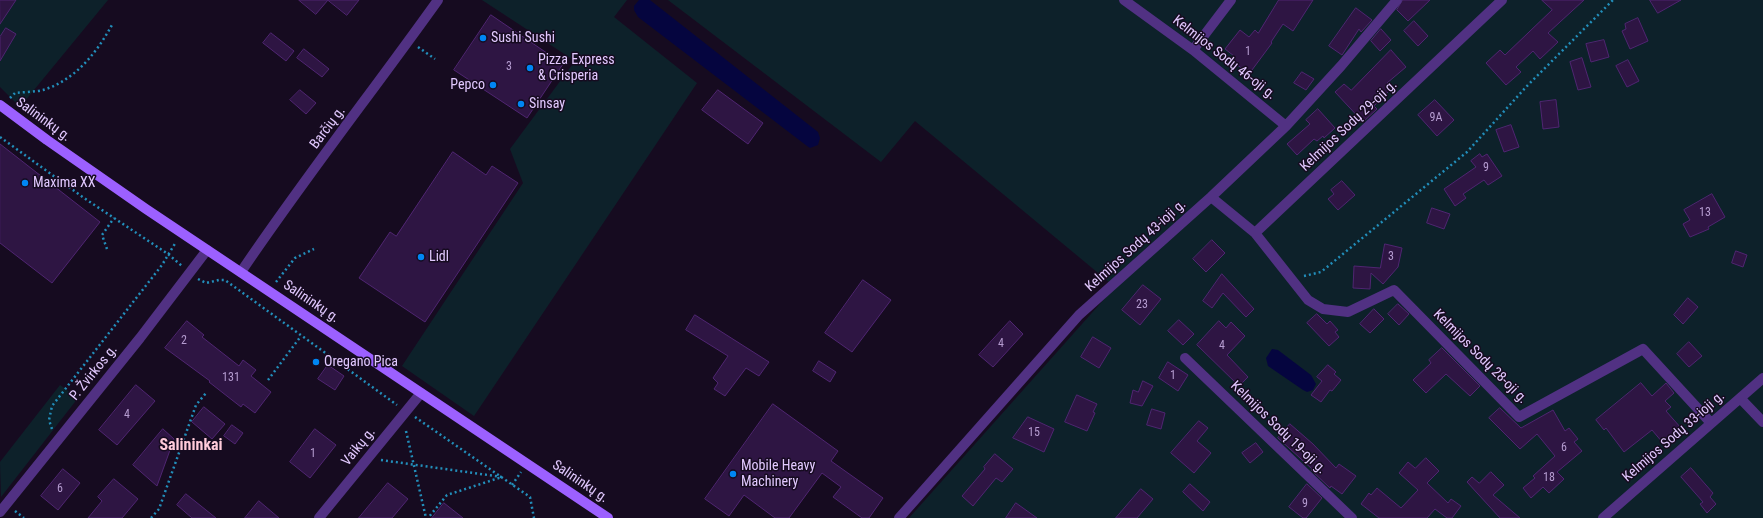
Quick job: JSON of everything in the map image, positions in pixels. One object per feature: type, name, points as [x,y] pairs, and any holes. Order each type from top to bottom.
[{"type":"main road","name":"Salininkų g.","points":[[1,106],[47,140],[207,250],[608,518]]},
{"type":"street","name":"Barčių g.","points":[[240,272],[281,213],[438,0]]},
{"type":"street","name":"Kelmijos Sodų 46-oji g.","points":[[1124,0],[1193,50],[1286,126]]},
{"type":"street","points":[[1193,50],[1231,0]]},
{"type":"street","name":"Kelmijos Sodų 43-ioji g.","points":[[899,518],[1079,315],[1211,198],[1286,126],[1341,66],[1397,0]]},
{"type":"street","name":"Kelmijos Sodų 29-oji g.","points":[[1255,233],[1502,0]]},
{"type":"street","points":[[1211,198],[1255,233]]},
{"type":"street","name":"Kelmijos Sodų 28-oji g.","points":[[1255,233],[1308,300],[1323,309],[1348,312],[1394,290],[1519,417],[1643,349],[1711,423]]},
{"type":"street","name":"P. Žvirkos g.","points":[[0,512],[144,332],[207,250]]},
{"type":"street","name":"Kelmijos Sodų 19-oji g.","points":[[1185,358],[1352,518]]},
{"type":"street","name":"Kelmijos Sodų 33-ioji g.","points":[[1603,518],[1615,514],[1711,423],[1763,378]]},
{"type":"street","name":"Vaikų g.","points":[[319,518],[420,393]]},
{"type":"street","points":[[1740,398],[1763,422]]},
{"type":"path","points":[[1294,282],[1306,276],[1321,272],[1468,152],[1527,86],[1613,0]]},
{"type":"path","points":[[1,106],[15,93],[43,90],[59,83],[78,70],[95,52],[113,23]]},
{"type":"path","points":[[409,41],[435,60]]},
{"type":"path","points":[[0,137],[84,198],[168,254],[176,262],[206,283],[224,280],[404,413],[530,497],[534,518]]},
{"type":"path","points":[[107,249],[102,235],[114,218]]},
{"type":"path","points":[[56,443],[50,420],[52,406],[149,282],[182,233]]},
{"type":"path","points":[[259,305],[295,258],[314,249]]},
{"type":"path","points":[[268,380],[301,336]]},
{"type":"path","points":[[151,518],[159,509],[196,405],[206,393]]},
{"type":"path","points":[[404,413],[413,464],[427,518]]},
{"type":"path","points":[[368,458],[502,478]]},
{"type":"path","points":[[427,518],[447,495],[502,478]]},
{"type":"shaded area","points":[[0,0],[108,0],[20,107],[0,87]]},
{"type":"shaded area","points":[[482,0],[627,0],[614,17],[697,83],[474,416],[402,366],[523,183],[510,149],[575,61]]},
{"type":"shaded area","points":[[639,0],[650,0],[818,132],[820,138],[818,145],[810,148],[807,146],[638,17],[634,10],[634,6]]},
{"type":"shaded area","points":[[668,0],[1763,0],[1763,518],[909,518],[1115,287],[915,121],[881,162]]},
{"type":"shaded area","points":[[1272,349],[1278,350],[1311,375],[1316,384],[1313,390],[1307,392],[1303,390],[1268,366],[1266,358]]},
{"type":"shaded area","points":[[60,385],[78,398],[1,497],[0,462]]},
{"type":"building","points":[[0,0],[16,0],[0,24]]},
{"type":"building","points":[[299,0],[328,0],[316,14]]},
{"type":"building","points":[[328,0],[359,0],[347,15]]},
{"type":"building","points":[[1279,0],[1313,0],[1293,31],[1283,24],[1271,42],[1272,43],[1249,74],[1231,60],[1234,56],[1225,49],[1240,30],[1249,37],[1255,30],[1258,33]]},
{"type":"building","points":[[1403,0],[1430,0],[1408,21],[1397,10]]},
{"type":"building","points":[[1542,0],[1584,0],[1548,33],[1558,42],[1540,59],[1533,51],[1516,67],[1521,72],[1506,85],[1486,63],[1500,50],[1505,55],[1552,10]]},
{"type":"building","points":[[1650,0],[1681,0],[1658,13]]},
{"type":"building","points":[[1356,8],[1372,20],[1361,32],[1359,29],[1342,55],[1329,46]]},
{"type":"building","points":[[491,15],[563,64],[527,118],[454,70]]},
{"type":"building","points":[[1638,18],[1648,41],[1630,49],[1622,31],[1626,29],[1625,24]]},
{"type":"building","points":[[1414,21],[1428,36],[1418,46],[1404,31]]},
{"type":"building","points":[[6,28],[16,34],[0,61],[0,37]]},
{"type":"building","points":[[1381,29],[1391,40],[1380,51],[1371,41]]},
{"type":"building","points":[[271,33],[294,51],[286,61],[263,43]]},
{"type":"building","points":[[1604,40],[1609,57],[1591,62],[1586,44]]},
{"type":"building","points":[[304,49],[329,69],[322,77],[297,58]]},
{"type":"building","points":[[1391,50],[1406,67],[1387,83],[1392,88],[1374,106],[1377,109],[1363,122],[1335,92],[1344,84],[1351,90]]},
{"type":"building","points":[[1582,58],[1591,87],[1578,90],[1570,62]]},
{"type":"building","points":[[1628,60],[1639,81],[1627,87],[1616,66]]},
{"type":"building","points":[[1302,72],[1314,79],[1306,90],[1294,83]]},
{"type":"building","points":[[300,90],[316,103],[306,114],[290,100]]},
{"type":"building","points":[[718,90],[763,123],[748,144],[702,110]]},
{"type":"building","points":[[1435,100],[1454,120],[1437,136],[1418,115]]},
{"type":"building","points":[[1556,100],[1559,127],[1543,129],[1540,102]]},
{"type":"building","points":[[1318,109],[1335,128],[1324,138],[1323,136],[1317,141],[1314,139],[1297,155],[1287,144],[1310,124],[1306,120]]},
{"type":"building","points":[[1511,125],[1519,147],[1504,152],[1496,130]]},
{"type":"building","name":"Maxima XX","points":[[0,144],[100,222],[52,283],[0,243]]},
{"type":"building","name":"Lidl","points":[[453,152],[486,175],[492,166],[518,183],[425,322],[359,278],[390,232],[396,236]]},
{"type":"building","points":[[1480,154],[1482,157],[1487,154],[1502,176],[1488,185],[1484,180],[1463,194],[1466,198],[1455,206],[1444,189],[1476,167],[1471,161]]},
{"type":"building","points":[[1342,181],[1355,195],[1338,210],[1328,199],[1334,194],[1331,190]]},
{"type":"building","points":[[1712,194],[1725,217],[1708,227],[1709,229],[1690,237],[1683,224],[1690,220],[1684,210]]},
{"type":"building","points":[[1432,208],[1450,214],[1444,229],[1427,223]]},
{"type":"building","points":[[1212,240],[1225,253],[1206,272],[1193,259]]},
{"type":"building","points":[[1385,244],[1402,248],[1398,267],[1383,284],[1371,273],[1370,289],[1353,288],[1354,266],[1380,268]]},
{"type":"building","points":[[1736,251],[1747,255],[1743,267],[1732,263]]},
{"type":"building","points":[[1222,274],[1254,309],[1246,317],[1223,293],[1212,308],[1203,301]]},
{"type":"building","points":[[863,280],[891,300],[852,352],[825,333]]},
{"type":"building","points":[[1143,285],[1161,299],[1140,325],[1122,310]]},
{"type":"building","points":[[1688,298],[1698,307],[1683,324],[1674,315]]},
{"type":"building","points":[[1398,304],[1409,314],[1399,325],[1388,314]]},
{"type":"building","points":[[1374,309],[1384,319],[1370,333],[1360,324]]},
{"type":"building","points":[[1317,314],[1327,324],[1330,321],[1338,330],[1335,332],[1339,337],[1329,346],[1307,323]]},
{"type":"building","points":[[695,315],[769,362],[759,376],[746,368],[725,396],[714,389],[718,383],[713,378],[728,356],[686,330]]},
{"type":"building","points":[[1179,320],[1194,334],[1183,345],[1168,331]]},
{"type":"building","points":[[187,321],[204,335],[202,337],[239,366],[243,360],[256,370],[251,376],[271,392],[255,413],[243,404],[241,407],[209,382],[210,381],[165,348]]},
{"type":"building","points":[[1010,321],[1023,334],[993,367],[979,355]]},
{"type":"building","points":[[1219,321],[1226,328],[1231,322],[1245,336],[1227,355],[1248,377],[1239,386],[1197,345]]},
{"type":"building","points":[[1093,337],[1111,348],[1099,368],[1081,357]]},
{"type":"building","points":[[1689,342],[1702,356],[1689,367],[1677,354]]},
{"type":"building","points":[[1442,348],[1480,386],[1470,396],[1446,374],[1426,393],[1413,380],[1431,363],[1429,360]]},
{"type":"building","points":[[819,361],[836,372],[830,382],[813,371]]},
{"type":"building","points":[[1168,362],[1188,375],[1178,391],[1159,378]]},
{"type":"building","points":[[328,365],[344,376],[335,390],[318,379]]},
{"type":"building","points":[[1328,365],[1336,372],[1334,374],[1341,380],[1332,391],[1330,390],[1321,402],[1311,395],[1322,381],[1317,377]]},
{"type":"building","points":[[1143,381],[1153,386],[1142,406],[1130,403],[1133,390],[1138,392]]},
{"type":"building","points":[[1641,383],[1652,396],[1666,383],[1674,393],[1665,401],[1671,407],[1666,411],[1681,428],[1663,443],[1652,430],[1624,452],[1606,428],[1604,430],[1596,420]]},
{"type":"building","points":[[136,385],[155,401],[117,445],[99,430]]},
{"type":"building","points":[[1077,395],[1097,404],[1093,412],[1095,413],[1087,431],[1065,422]]},
{"type":"building","points":[[773,404],[838,451],[831,461],[883,498],[869,518],[862,518],[833,497],[841,487],[822,473],[789,518],[775,518],[744,495],[729,516],[705,499]]},
{"type":"building","points":[[204,407],[225,424],[212,439],[192,422]]},
{"type":"building","points":[[1500,408],[1521,428],[1553,410],[1565,431],[1569,428],[1578,439],[1574,442],[1582,451],[1557,472],[1564,479],[1549,493],[1543,487],[1531,498],[1523,488],[1535,478],[1533,476],[1555,456],[1537,434],[1520,449],[1489,418]]},
{"type":"building","points":[[1152,409],[1165,413],[1161,429],[1147,425]]},
{"type":"building","points":[[1028,417],[1054,429],[1044,452],[1013,438]]},
{"type":"building","points":[[1199,421],[1208,428],[1197,441],[1211,453],[1194,473],[1171,453]]},
{"type":"building","points":[[1290,424],[1313,444],[1336,468],[1339,464],[1356,476],[1342,494],[1331,486],[1330,488],[1311,470],[1312,469],[1278,438]]},
{"type":"building","points":[[232,425],[243,433],[235,444],[224,436]]},
{"type":"building","points":[[163,429],[174,439],[157,486],[133,465]]},
{"type":"building","points":[[315,429],[336,445],[310,478],[290,462]]},
{"type":"building","points":[[1256,443],[1263,452],[1250,463],[1242,453]]},
{"type":"building","points":[[995,454],[1013,469],[1002,482],[996,478],[973,506],[962,496],[985,469],[984,467]]},
{"type":"building","points":[[1426,458],[1439,471],[1427,483],[1448,503],[1451,499],[1461,506],[1452,518],[1447,518],[1435,509],[1427,518],[1379,518],[1361,504],[1369,493],[1371,495],[1377,488],[1401,508],[1418,490],[1399,473],[1408,462],[1415,468]]},
{"type":"building","points":[[1691,468],[1713,493],[1710,497],[1716,504],[1707,513],[1700,504],[1703,502],[1681,477]]},
{"type":"building","points":[[63,469],[80,483],[58,510],[41,496]]},
{"type":"building","points":[[1491,472],[1504,485],[1493,495],[1520,518],[1500,518],[1467,482],[1472,477],[1479,483]]},
{"type":"building","points":[[114,479],[138,499],[122,518],[88,518],[102,501],[98,497]]},
{"type":"building","points":[[388,483],[408,499],[392,518],[359,518]]},
{"type":"building","points":[[1190,484],[1210,502],[1203,511],[1183,492]]},
{"type":"building","points":[[1307,484],[1322,498],[1306,518],[1303,518],[1289,507]]},
{"type":"building","points":[[1141,489],[1153,499],[1137,518],[1116,518]]},
{"type":"building","points":[[186,494],[216,518],[192,518],[177,505]]},
{"type":"building","points":[[259,501],[279,518],[245,518]]},
{"type":"building","points":[[444,503],[463,518],[432,518]]},
{"type":"building","points":[[1016,503],[1037,518],[1006,518]]},
{"type":"place","name":"Sushi Sushi","points":[[483,38]]},
{"type":"place","name":"Pizza Express & Crisperia","points":[[530,68]]},
{"type":"place","name":"Pepco","points":[[493,85]]},
{"type":"place","name":"Sinsay","points":[[521,104]]},
{"type":"place","name":"Maxima XX","points":[[25,183]]},
{"type":"place","name":"Lidl","points":[[421,257]]},
{"type":"place","name":"Oregano Pica","points":[[316,362]]},
{"type":"place","name":"Mobile Heavy Machinery","points":[[733,474]]},
{"type":"district","name":"Salininkai","points":[[191,446]]}]
